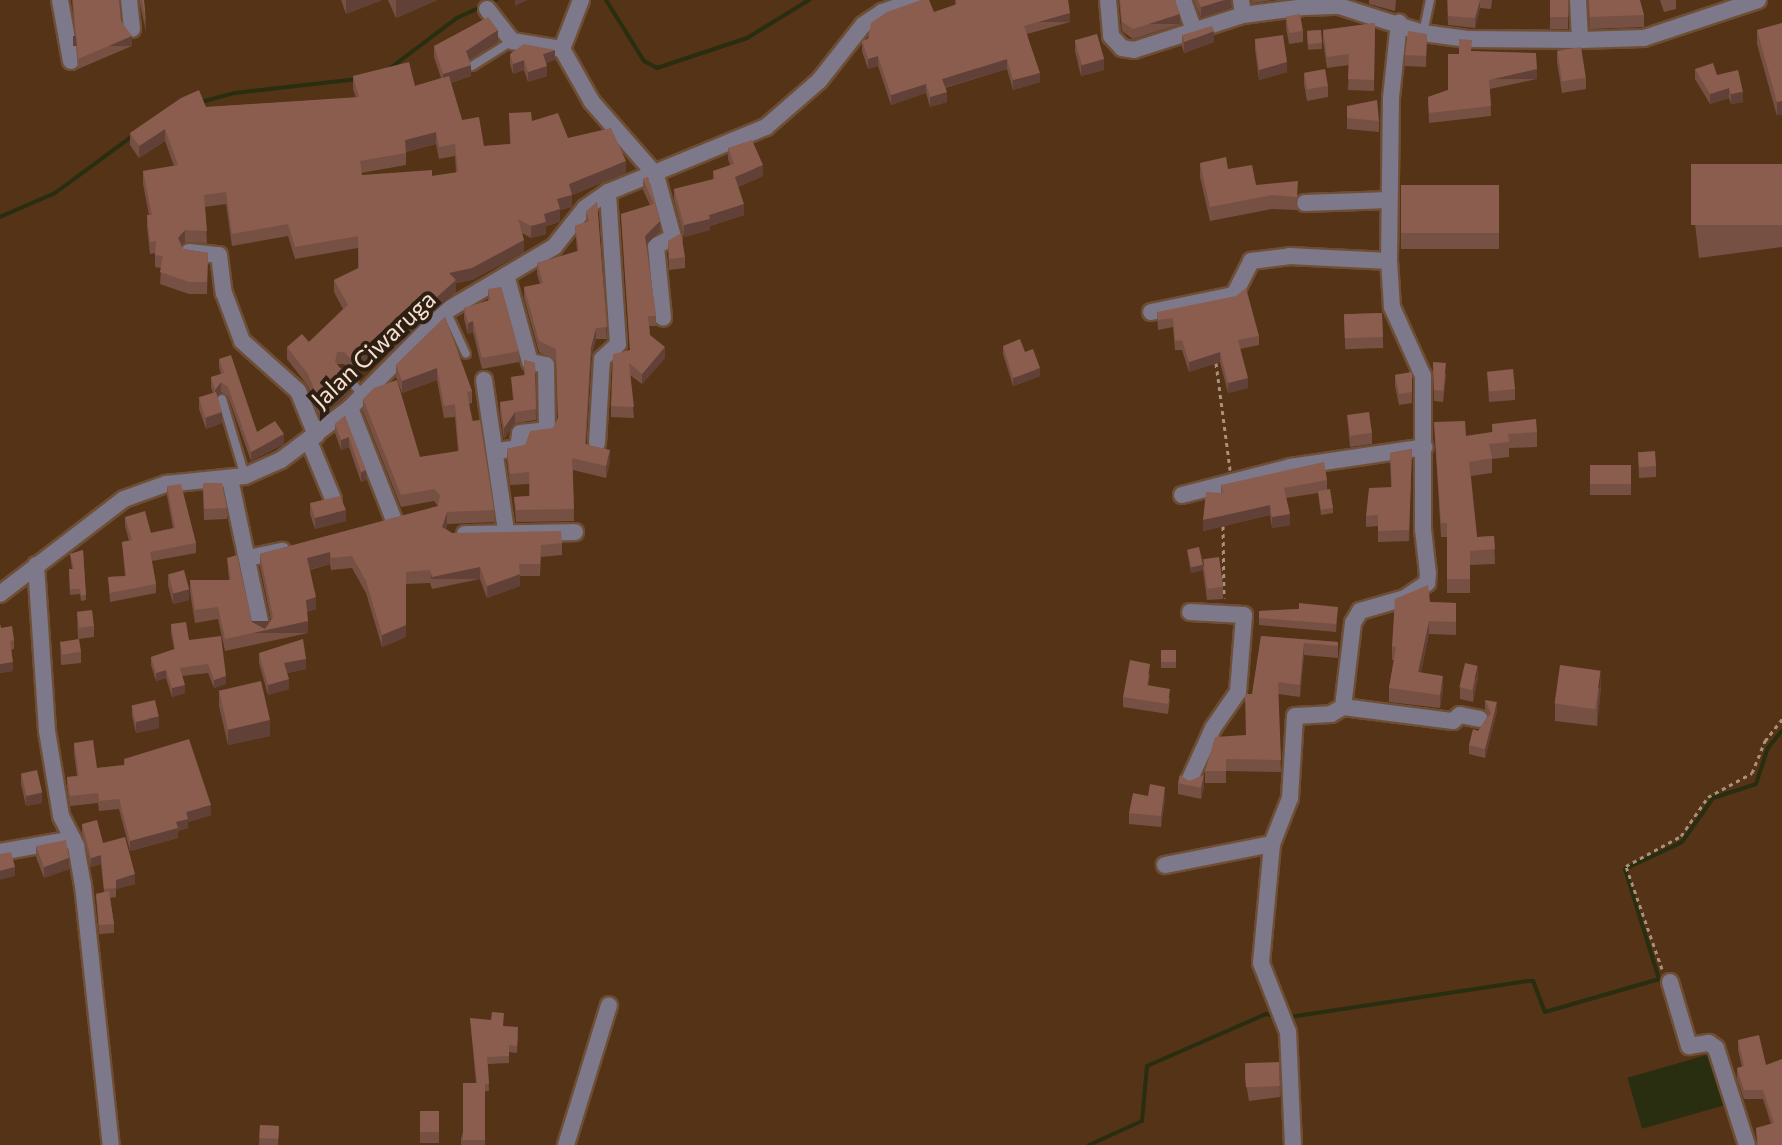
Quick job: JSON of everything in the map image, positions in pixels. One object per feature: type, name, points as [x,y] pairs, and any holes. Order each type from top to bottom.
[{"type":"street","points":[[60,0],[71,61]]},
{"type":"street","points":[[129,0],[132,29]]},
{"type":"street","points":[[562,49],[581,0]]},
{"type":"street","name":"Jalan Ciwaruga","points":[[0,594],[124,499],[166,484],[238,477],[312,438],[350,408],[446,311],[554,247],[585,208],[608,192],[656,175],[766,127],[819,81],[863,25],[882,12],[917,0]]},
{"type":"street","points":[[1108,0],[1111,36],[1122,48],[1134,50],[1242,7],[1304,3],[1339,6],[1399,22],[1423,33],[1468,39],[1580,40],[1644,38],[1739,3],[1758,0]]},
{"type":"street","points":[[1183,0],[1193,28]]},
{"type":"street","points":[[1578,0],[1580,40]]},
{"type":"street","points":[[487,9],[512,41],[562,49]]},
{"type":"street","points":[[1343,707],[1344,644],[1360,611],[1405,598],[1427,583],[1423,376],[1392,307],[1389,261],[1389,200],[1399,22]]},
{"type":"street","points":[[562,49],[592,102],[656,175],[673,237],[656,246],[663,318]]},
{"type":"street","points":[[597,443],[602,359],[618,344],[608,192]]},
{"type":"street","points":[[1305,203],[1389,200]]},
{"type":"street","points":[[189,252],[219,255],[224,293],[242,341],[298,391],[333,499]]},
{"type":"street","points":[[1151,312],[1234,295],[1251,261],[1289,256],[1389,261]]},
{"type":"street","points":[[497,451],[518,448],[520,433],[547,430],[546,365],[530,362],[506,275]]},
{"type":"street","points":[[484,380],[497,451],[506,531]]},
{"type":"street","points":[[350,408],[394,520]]},
{"type":"street","points":[[1182,495],[1229,485],[1232,479],[1425,447]]},
{"type":"street","points":[[238,477],[248,558],[262,631]]},
{"type":"street","points":[[378,528],[418,514]]},
{"type":"street","points":[[452,534],[575,532]]},
{"type":"street","points":[[248,558],[306,546]]},
{"type":"street","points":[[36,565],[47,731],[61,816],[73,839],[83,885],[111,1145]]},
{"type":"street","points":[[1189,781],[1213,728],[1238,692],[1249,636],[1244,615],[1190,612]]},
{"type":"street","points":[[1293,1145],[1288,1032],[1261,963],[1272,844],[1290,798],[1295,716],[1331,714],[1343,707],[1453,721],[1460,715],[1480,719]]},
{"type":"street","points":[[0,852],[73,839]]},
{"type":"street","points":[[1165,865],[1272,844]]},
{"type":"street","points":[[1670,982],[1689,1046],[1709,1043],[1716,1048],[1747,1145]]},
{"type":"street","points":[[566,1145],[609,1005]]},
{"type":"lane","points":[[1423,33],[1430,0]]},
{"type":"lane","points":[[472,66],[512,41]]},
{"type":"lane","points":[[446,311],[466,354]]},
{"type":"lane","points":[[341,370],[362,394]]},
{"type":"lane","points":[[222,399],[238,477]]},
{"type":"path","points":[[1216,363],[1232,479]]},
{"type":"path","points":[[1222,519],[1225,613]]},
{"type":"path","points":[[1670,982],[1653,952],[1626,866],[1681,836],[1708,797],[1752,773],[1782,719]]},
{"type":"shaded area","points":[[1714,1053],[1729,1104],[1642,1129],[1627,1078]]},
{"type":"building","points":[[73,0],[119,0],[121,21],[132,36],[78,59]]},
{"type":"building","points":[[929,0],[934,12],[957,4],[956,0],[1068,0],[1070,13],[1024,26],[1040,73],[1013,80],[1007,59],[942,79],[947,92],[930,97],[926,84],[891,95],[878,56],[868,59],[862,41],[868,39],[871,23],[887,12]]},
{"type":"building","points":[[1120,0],[1175,0],[1180,14],[1133,29],[1122,22]]},
{"type":"building","points":[[1198,0],[1224,0],[1201,7]]},
{"type":"building","points":[[1448,0],[1480,0],[1475,18],[1448,16]]},
{"type":"building","points":[[1550,0],[1568,0],[1568,17],[1550,17]]},
{"type":"building","points":[[1589,0],[1640,0],[1644,15],[1590,17]]},
{"type":"building","points":[[1300,14],[1303,31],[1289,33],[1286,16]]},
{"type":"building","points":[[488,17],[498,30],[466,51],[471,65],[443,74],[434,46]]},
{"type":"building","points":[[1375,23],[1374,80],[1348,79],[1349,54],[1327,57],[1323,30]]},
{"type":"building","points":[[1782,23],[1782,101],[1777,102],[1757,30]]},
{"type":"building","points":[[1212,26],[1214,31],[1184,42],[1182,35]]},
{"type":"building","points":[[1321,30],[1322,43],[1308,44],[1307,31]]},
{"type":"building","points":[[1408,31],[1427,34],[1426,56],[1405,55]]},
{"type":"building","points":[[1097,34],[1104,59],[1082,65],[1075,40]]},
{"type":"building","points":[[1283,35],[1287,62],[1259,70],[1255,39]]},
{"type":"building","points":[[1459,39],[1472,40],[1471,51],[1536,53],[1537,69],[1489,80],[1491,106],[1429,113],[1428,97],[1448,90],[1448,54],[1459,54]]},
{"type":"building","points":[[524,44],[555,50],[543,54],[547,66],[528,72],[524,60],[513,64],[510,54]]},
{"type":"building","points":[[1581,47],[1586,78],[1562,81],[1557,51]]},
{"type":"building","points":[[409,62],[415,86],[449,76],[462,120],[479,117],[484,146],[511,144],[509,113],[531,112],[532,121],[558,113],[568,138],[611,128],[626,161],[569,184],[572,195],[557,199],[560,209],[544,214],[546,222],[531,226],[518,219],[524,240],[472,268],[449,273],[456,280],[388,341],[379,342],[355,363],[344,352],[337,352],[335,362],[351,380],[320,404],[308,374],[287,347],[302,334],[309,342],[348,305],[334,280],[359,268],[358,236],[295,247],[288,224],[232,234],[226,192],[204,195],[207,231],[185,230],[178,238],[183,249],[208,253],[207,282],[189,282],[160,272],[163,256],[155,255],[156,241],[150,242],[147,215],[152,215],[143,171],[178,165],[165,129],[139,146],[130,133],[181,98],[199,90],[206,107],[359,97],[353,76]],"holes":[[[436,132],[439,147],[455,144],[458,172],[432,176],[432,170],[362,175],[360,161],[406,153],[405,140]]]},
{"type":"building","points":[[1713,63],[1717,75],[1738,70],[1743,92],[1731,94],[1729,88],[1710,94],[1695,69]]},
{"type":"building","points":[[1325,69],[1328,86],[1307,89],[1304,73]]},
{"type":"building","points":[[1377,100],[1379,121],[1347,118],[1347,106]]},
{"type":"building","points":[[752,140],[763,165],[735,177],[744,204],[709,215],[710,219],[684,225],[674,189],[715,179],[713,171],[734,164],[728,148]]},
{"type":"building","points":[[1226,157],[1228,169],[1252,165],[1256,185],[1298,181],[1297,197],[1272,195],[1210,207],[1200,163]]},
{"type":"building","points":[[1691,164],[1782,164],[1782,225],[1691,225]]},
{"type":"building","points":[[648,177],[660,221],[645,236],[656,316],[648,316],[650,335],[665,347],[642,374],[629,363],[634,407],[611,406],[613,354],[630,350],[621,214],[654,204],[643,179]]},
{"type":"building","points":[[1401,185],[1499,185],[1499,233],[1401,233]]},
{"type":"building","points":[[597,202],[607,327],[596,328],[591,347],[585,444],[610,450],[606,466],[572,458],[574,509],[516,510],[514,497],[530,496],[529,472],[510,474],[507,449],[525,445],[530,431],[553,428],[558,418],[556,349],[539,341],[524,287],[543,283],[537,263],[579,251],[575,226],[589,221],[586,212]]},
{"type":"building","points":[[681,233],[685,257],[669,259],[668,241]]},
{"type":"building","points":[[501,287],[519,351],[482,358],[473,321],[468,323],[464,308],[490,300],[488,289]]},
{"type":"building","points":[[1246,288],[1259,336],[1238,340],[1248,378],[1228,383],[1220,352],[1189,362],[1182,340],[1175,341],[1173,318],[1158,320],[1157,312],[1236,296]]},
{"type":"building","points":[[1382,313],[1383,337],[1345,338],[1344,314]]},
{"type":"building","points":[[445,317],[472,391],[467,392],[472,421],[480,420],[494,510],[447,512],[442,527],[452,533],[561,531],[562,543],[541,545],[540,564],[519,564],[520,574],[487,586],[480,567],[432,577],[430,570],[406,572],[406,625],[382,635],[366,581],[352,556],[331,558],[330,552],[307,558],[316,597],[306,600],[308,621],[225,639],[218,607],[195,610],[190,580],[231,580],[227,558],[237,555],[252,622],[265,629],[273,617],[260,554],[438,506],[440,495],[434,489],[401,495],[363,399],[374,388],[397,380],[420,457],[459,451],[455,404],[444,406],[437,368],[402,381],[396,365]]},
{"type":"building","points":[[1020,339],[1025,352],[1033,349],[1040,368],[1013,378],[1003,346]]},
{"type":"building","points":[[231,355],[257,432],[275,421],[284,434],[251,452],[228,387],[221,382],[215,390],[211,377],[224,373],[219,359]]},
{"type":"building","points":[[524,360],[535,363],[536,409],[515,412],[504,428],[500,402],[514,400],[511,377],[525,375]]},
{"type":"building","points":[[1433,362],[1446,363],[1443,391],[1434,390]]},
{"type":"building","points":[[1513,369],[1515,389],[1489,392],[1487,372]]},
{"type":"building","points":[[1412,372],[1412,392],[1399,394],[1395,375]]},
{"type":"building","points":[[216,392],[222,412],[205,417],[199,397]]},
{"type":"building","points":[[1369,412],[1372,433],[1350,436],[1347,415]]},
{"type":"building","points":[[345,416],[366,470],[361,472],[349,437],[341,440],[335,424]]},
{"type":"building","points":[[1536,419],[1537,432],[1508,434],[1509,442],[1489,444],[1492,458],[1469,462],[1477,537],[1494,536],[1495,549],[1470,551],[1470,579],[1447,579],[1447,523],[1441,523],[1434,422],[1465,421],[1466,436],[1493,432],[1492,424]]},
{"type":"building","points":[[1412,449],[1409,530],[1378,531],[1378,515],[1366,516],[1369,488],[1392,487],[1390,453]]},
{"type":"building","points":[[1655,451],[1656,466],[1639,467],[1638,452]]},
{"type":"building","points":[[1324,462],[1327,480],[1284,488],[1290,514],[1272,517],[1270,505],[1203,520],[1206,492],[1223,493],[1221,485]]},
{"type":"building","points":[[1590,465],[1631,465],[1631,484],[1590,484]]},
{"type":"building","points":[[203,483],[222,483],[227,508],[204,509]]},
{"type":"building","points":[[181,484],[196,543],[150,552],[156,584],[110,593],[108,577],[126,576],[122,542],[132,540],[125,517],[145,511],[151,533],[175,528],[167,486]]},
{"type":"building","points":[[1330,489],[1333,508],[1321,510],[1318,491]]},
{"type":"building","points":[[340,496],[346,510],[315,518],[310,503]]},
{"type":"building","points":[[1199,547],[1203,565],[1191,567],[1187,550]]},
{"type":"building","points":[[83,550],[86,595],[81,595],[80,589],[70,589],[69,569],[74,569],[70,554]]},
{"type":"building","points":[[1219,557],[1223,587],[1207,589],[1203,559]]},
{"type":"building","points":[[184,570],[189,589],[174,593],[169,574]]},
{"type":"building","points":[[1428,585],[1430,602],[1456,603],[1456,622],[1429,621],[1418,672],[1443,676],[1440,695],[1389,688],[1396,647],[1392,646],[1395,599]]},
{"type":"building","points":[[1299,603],[1338,607],[1336,624],[1259,618],[1259,611],[1299,609]]},
{"type":"building","points":[[92,610],[94,626],[79,628],[77,612]]},
{"type":"building","points":[[186,622],[189,640],[221,636],[226,676],[214,680],[208,664],[180,668],[185,685],[172,688],[166,670],[156,673],[151,657],[175,649],[171,624]]},
{"type":"building","points":[[0,624],[1,628],[12,626],[14,640],[10,641],[13,662],[0,664]]},
{"type":"building","points":[[1261,636],[1338,642],[1338,646],[1304,643],[1300,685],[1278,682],[1281,760],[1226,759],[1226,771],[1205,771],[1215,737],[1246,735],[1245,694],[1252,694]]},
{"type":"building","points":[[79,639],[81,652],[62,655],[60,642]]},
{"type":"building","points":[[303,639],[306,659],[284,663],[289,679],[268,685],[259,653]]},
{"type":"building","points":[[1161,650],[1176,650],[1176,662],[1161,662]]},
{"type":"building","points":[[1130,660],[1150,664],[1147,685],[1170,689],[1168,704],[1123,697]]},
{"type":"building","points":[[1465,663],[1478,666],[1472,690],[1459,687]]},
{"type":"building","points":[[1560,665],[1601,671],[1595,709],[1555,704]]},
{"type":"building","points":[[261,681],[270,720],[228,730],[219,691]]},
{"type":"building","points":[[155,700],[159,717],[135,722],[132,705]]},
{"type":"building","points":[[1485,700],[1497,702],[1485,749],[1469,745],[1473,729],[1478,731],[1491,713]]},
{"type":"building","points":[[189,739],[211,805],[186,812],[188,819],[176,822],[178,828],[130,841],[119,799],[99,801],[98,793],[70,796],[67,777],[79,776],[74,743],[93,740],[97,768],[125,765],[124,759]]},
{"type":"building","points":[[37,770],[42,792],[27,796],[21,774]]},
{"type":"building","points":[[1180,775],[1189,781],[1204,775],[1201,788],[1178,783]]},
{"type":"building","points":[[1150,784],[1165,787],[1161,816],[1129,813],[1133,793],[1148,796]]},
{"type":"building","points":[[97,820],[103,843],[125,837],[135,874],[116,880],[116,888],[104,889],[101,855],[91,858],[82,824]]},
{"type":"building","points":[[66,840],[69,858],[44,867],[36,846]]},
{"type":"building","points":[[11,852],[15,867],[0,871],[0,854]]},
{"type":"building","points":[[109,891],[114,924],[99,925],[96,894]]},
{"type":"building","points":[[492,1012],[504,1013],[503,1026],[518,1027],[517,1046],[509,1045],[509,1056],[487,1057],[489,1084],[477,1083],[470,1018],[491,1020]]},
{"type":"building","points":[[1759,1035],[1766,1065],[1782,1059],[1782,1145],[1758,1145],[1756,1128],[1774,1123],[1763,1090],[1744,1090],[1737,1068],[1744,1066],[1738,1040]]},
{"type":"building","points":[[1279,1062],[1280,1086],[1246,1087],[1245,1063]]},
{"type":"building","points":[[463,1083],[485,1083],[485,1140],[463,1140]]},
{"type":"building","points":[[420,1111],[439,1111],[439,1132],[420,1132]]},
{"type":"building","points":[[260,1125],[279,1126],[278,1139],[259,1138]]},
{"type":"waterway","points":[[389,69],[457,18],[496,0]]},
{"type":"waterway","points":[[606,0],[644,61],[657,68],[747,38],[809,0]]},
{"type":"waterway","points":[[201,102],[235,93],[358,79]]},
{"type":"waterway","points":[[0,217],[55,193],[134,135]]},
{"type":"waterway","points":[[1290,1017],[1527,981],[1533,981],[1545,1012],[1659,979],[1625,869],[1682,842],[1713,798],[1756,784],[1768,748],[1782,731]]},
{"type":"waterway","points":[[1089,1145],[1142,1121],[1147,1066],[1266,1014],[1278,1017]]}]
